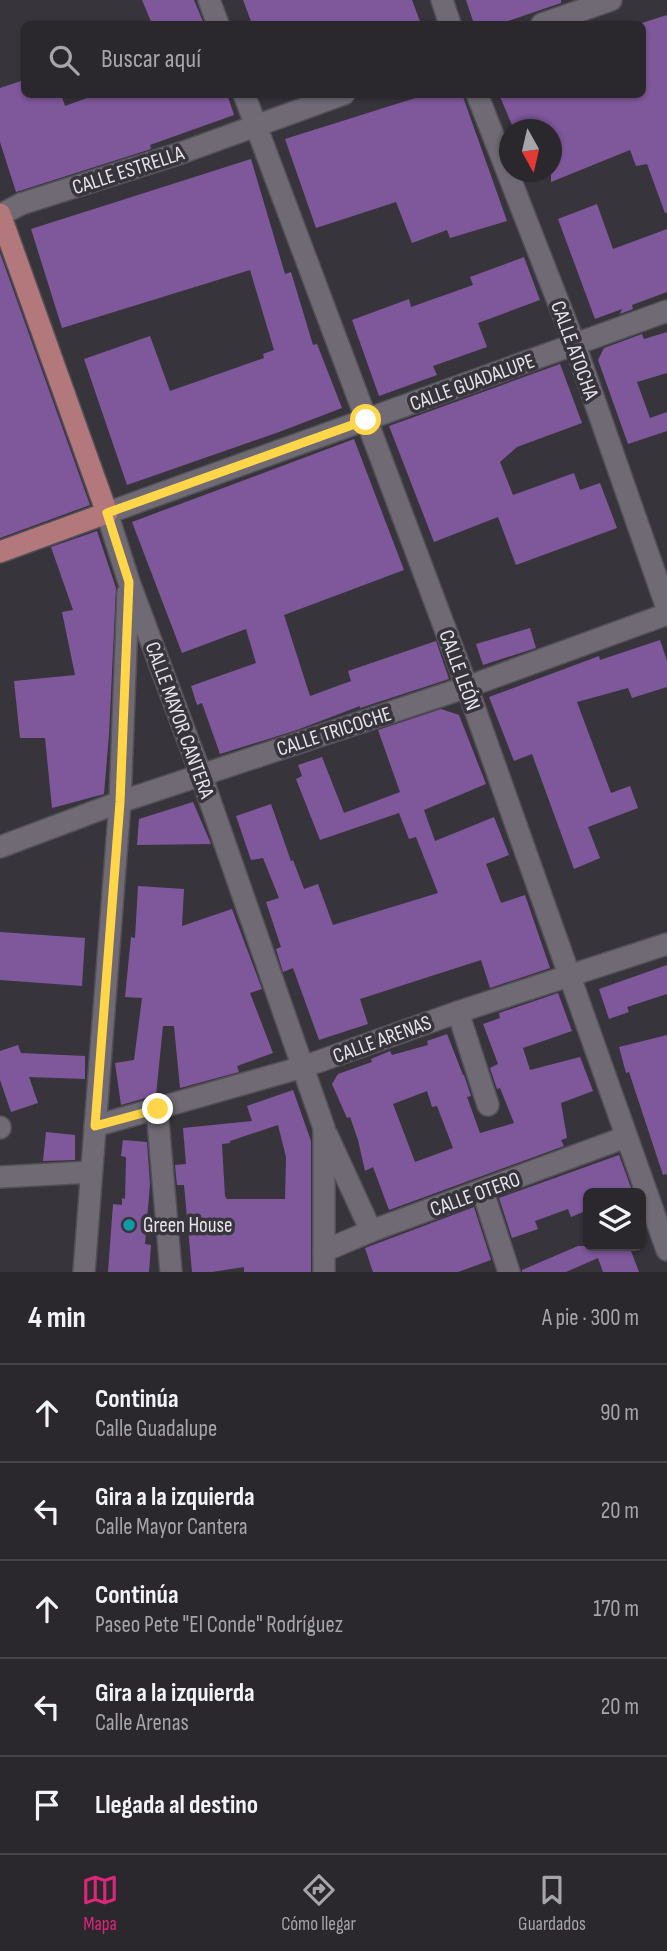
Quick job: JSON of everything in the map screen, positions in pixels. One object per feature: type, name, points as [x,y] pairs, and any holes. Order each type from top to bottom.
[{"type":"main road","name":"CALLE MAYOR CANTERA","points":[[0,214],[107,513]]},
{"type":"main road","name":"CALLE GUADALUPE","points":[[0,552],[107,513]]},
{"type":"street","points":[[209,0],[217,21]]},
{"type":"street","points":[[442,0],[449,21]]},
{"type":"street","points":[[551,21],[611,0]]},
{"type":"street","name":"CALLE LEÓN","points":[[246,98],[467,687],[667,1250]]},
{"type":"street","name":"CALLE ESTRELLA","points":[[0,214],[21,204],[181,153],[333,98]]},
{"type":"street","name":"CALLE ATOCHA","points":[[479,98],[575,345],[667,608]]},
{"type":"street","name":"CALLE GUADALUPE","points":[[107,513],[667,311]]},
{"type":"street","name":"CALLE MAYOR CANTERA","points":[[107,513],[129,582],[201,775],[324,1128]]},
{"type":"street","points":[[84,1272],[120,802],[129,582]]},
{"type":"street","name":"CALLE TRICOCHE","points":[[0,847],[120,802],[467,687],[667,614]]},
{"type":"street","name":"CALLE ARENAS","points":[[95,1126],[303,1067],[458,1012],[667,944]]},
{"type":"street","points":[[458,1012],[488,1105]]},
{"type":"street","points":[[158,1109],[171,1272]]},
{"type":"street","points":[[324,1128],[371,1231]]},
{"type":"street","points":[[324,1128],[324,1262]]},
{"type":"street","name":"CALLE OTERO","points":[[324,1262],[371,1231],[483,1192],[626,1137]]},
{"type":"street","points":[[0,1177],[91,1172]]},
{"type":"street","points":[[483,1192],[509,1272]]},
{"type":"building","points":[[142,0],[194,0],[203,21],[151,21]]},
{"type":"building","points":[[243,0],[412,0],[420,21],[251,21]]},
{"type":"building","points":[[466,0],[561,0],[561,3],[508,21],[473,21]]},
{"type":"building","points":[[667,15],[667,213],[647,164],[636,166],[630,150],[562,178],[562,119],[509,119],[501,98],[646,98],[646,22]]},
{"type":"building","points":[[21,81],[21,98],[62,98],[65,106],[87,98],[228,98],[234,115],[150,145],[151,149],[16,192],[0,142],[0,88]]},
{"type":"building","points":[[415,98],[463,98],[507,221],[450,238],[447,230],[412,243],[396,202],[316,228],[285,139]]},
{"type":"building","points":[[251,159],[285,274],[291,272],[313,345],[317,344],[342,408],[127,485],[84,359],[150,336],[170,391],[264,358],[263,354],[274,350],[250,270],[62,328],[31,229]]},
{"type":"building","points":[[597,204],[613,249],[667,229],[667,292],[632,305],[633,309],[620,314],[622,309],[595,319],[558,219]]},
{"type":"building","points":[[0,253],[90,505],[0,538]]},
{"type":"building","points":[[524,257],[540,300],[478,323],[487,347],[433,366],[437,375],[379,396],[352,320],[409,299],[411,307],[473,285],[470,277]]},
{"type":"building","points":[[667,332],[667,373],[637,382],[650,418],[667,412],[667,431],[628,444],[598,360],[604,348],[642,334],[644,339]]},
{"type":"building","points":[[560,364],[582,423],[517,447],[500,462],[513,495],[574,473],[580,490],[600,483],[617,528],[516,565],[498,517],[434,542],[389,426]]},
{"type":"building","points":[[354,439],[404,570],[284,615],[310,696],[351,681],[348,671],[436,641],[449,679],[220,754],[202,703],[197,705],[191,686],[256,663],[246,629],[182,653],[132,522]]},
{"type":"building","points":[[97,531],[116,588],[104,794],[52,808],[45,738],[20,738],[14,681],[75,675],[62,612],[73,610],[51,547]]},
{"type":"building","points":[[530,628],[536,648],[483,665],[476,644]]},
{"type":"building","points":[[660,640],[667,661],[667,687],[632,698],[628,688],[577,702],[611,793],[630,786],[638,808],[588,827],[600,858],[574,869],[532,754],[514,761],[489,697],[599,656],[600,660]]},
{"type":"building","points":[[441,709],[459,715],[486,784],[424,810],[435,841],[494,817],[509,855],[486,864],[501,903],[525,895],[550,968],[490,988],[481,960],[360,999],[368,1024],[319,1040],[293,968],[283,972],[276,949],[281,947],[266,902],[279,898],[263,858],[251,860],[236,816],[271,804],[304,889],[318,884],[333,925],[438,893],[416,837],[409,839],[399,813],[320,840],[296,779],[302,776],[298,765],[322,757],[344,813],[400,792],[378,730]]},
{"type":"building","points":[[193,802],[211,844],[137,845],[139,819]]},
{"type":"building","points":[[138,886],[184,889],[182,926],[232,909],[262,989],[250,993],[273,1053],[237,1066],[239,1072],[180,1088],[174,1026],[163,1026],[156,1095],[121,1105],[115,1063],[134,1060],[142,998],[125,997],[131,937],[135,938]]},
{"type":"building","points":[[0,932],[85,938],[82,986],[0,980]]},
{"type":"building","points":[[667,965],[667,994],[627,1007],[629,1012],[609,1019],[599,989]]},
{"type":"building","points":[[558,993],[572,1031],[523,1048],[530,1070],[580,1057],[593,1091],[561,1103],[567,1138],[561,1140],[564,1146],[389,1210],[373,1167],[365,1171],[350,1117],[347,1118],[332,1084],[338,1074],[372,1062],[371,1059],[390,1051],[392,1055],[428,1045],[427,1041],[447,1034],[471,1096],[467,1097],[480,1133],[514,1123],[490,1068],[498,1064],[483,1024],[500,1018],[499,1013]],"holes":[[[427,1091],[432,1107],[437,1106],[453,1148],[415,1162],[393,1104]]]},
{"type":"building","points":[[667,1035],[667,1174],[663,1175],[619,1047]]},
{"type":"building","points":[[18,1045],[21,1053],[85,1056],[85,1079],[29,1077],[38,1103],[11,1112],[0,1080],[0,1051]]},
{"type":"building","points":[[293,1090],[311,1141],[311,1272],[244,1272],[244,1267],[192,1272],[184,1185],[177,1185],[175,1165],[186,1164],[183,1128],[252,1121],[247,1106]],"holes":[[[278,1125],[286,1157],[285,1199],[227,1199],[222,1144]]]},
{"type":"building","points":[[46,1132],[75,1135],[75,1160],[43,1161]]},
{"type":"building","name":"Green House","points":[[123,1140],[147,1142],[150,1184],[145,1244],[151,1245],[149,1272],[108,1272],[113,1204],[122,1205],[122,1198],[125,1199],[126,1157],[121,1156]]},
{"type":"building","points":[[619,1155],[631,1188],[583,1188],[583,1212],[571,1217],[568,1209],[535,1221],[538,1229],[512,1238],[499,1198]]},
{"type":"building","points":[[474,1207],[491,1260],[458,1272],[373,1272],[365,1248]]},
{"type":"building","points":[[583,1246],[583,1251],[631,1251],[639,1272],[603,1272],[598,1258],[566,1272],[522,1270]]},
{"type":"place","name":"Green House","points":[[129,1225]]},
{"type":"route","points":[[158,1109],[95,1126],[120,802],[129,582],[107,513],[366,420]]}]
